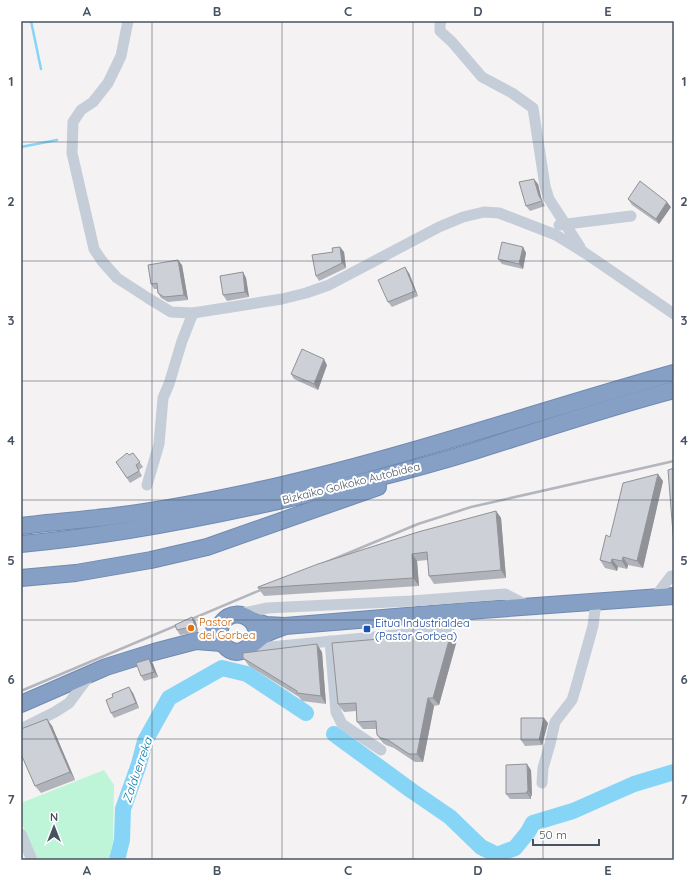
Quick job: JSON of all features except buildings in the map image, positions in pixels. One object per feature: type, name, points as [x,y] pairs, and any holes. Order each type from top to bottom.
[{"type":"highway","name":"Bizkaiko Golkoko Autobidea","points":[[21,526],[116,516],[200,502],[284,484],[416,450],[674,373]]},
{"type":"highway","name":"Bizkaiko Golkoko Autobidea","points":[[21,544],[126,532],[223,514],[395,473],[493,445],[633,400],[674,390]]},
{"type":"highway","points":[[21,578],[76,573],[151,560],[208,547],[493,445]]},
{"type":"highway","points":[[21,522],[40,524]]},
{"type":"highway","points":[[21,704],[106,667],[196,641],[210,634],[228,617],[245,617],[266,625],[285,626],[674,596]]},
{"type":"highway","points":[[245,617],[255,626],[256,632],[250,646]]},
{"type":"highway","points":[[221,625],[219,634],[222,643]]},
{"type":"highway","points":[[196,641],[222,643],[231,650],[242,651],[266,634],[285,626]]},
{"type":"street","points":[[442,21],[440,31],[452,42],[482,77],[512,93],[533,108],[545,186],[549,199],[582,251]]},
{"type":"street","points":[[127,22],[121,56],[108,83],[93,102],[81,110],[72,122],[72,152],[94,250],[117,278],[171,312],[193,313],[282,299],[306,293],[329,285],[439,227],[463,217],[484,212],[499,213],[556,235],[674,314]]},
{"type":"street","points":[[543,230],[564,224],[631,216]]},
{"type":"street","points":[[147,485],[159,444],[163,398],[193,313]]},
{"type":"street","points":[[655,597],[671,576],[674,576]]},
{"type":"street","points":[[245,617],[267,608],[411,601],[505,594],[528,607]]},
{"type":"street","points":[[542,783],[543,768],[555,722],[572,700],[576,687],[593,626],[596,602]]},
{"type":"street","points":[[250,646],[330,641],[437,631],[450,627],[468,611]]},
{"type":"street","points":[[330,641],[336,712],[342,724],[381,750]]},
{"type":"street","points":[[21,729],[55,712],[69,702],[91,674]]},
{"type":"street","points":[[21,834],[32,860]]},
{"type":"green space","points":[[104,770],[114,785],[113,841],[109,860],[38,860],[21,822],[21,803]]},
{"type":"waterway","points":[[31,21],[41,69]]},
{"type":"waterway","points":[[21,147],[57,140]]},
{"type":"waterway","name":"Zalduerreka","points":[[117,860],[122,840],[123,809],[139,764],[145,741],[169,698],[222,668],[247,674],[306,713]]},
{"type":"waterway","points":[[334,734],[450,817],[481,847],[497,855],[515,848],[528,832],[533,823],[573,811],[634,784],[674,772]]},
{"type":"railway","points":[[322,564],[418,524],[471,507],[674,461]]},
{"type":"railway","points":[[21,691],[270,586]]},
{"type":"place","name":"Pastor del Gorbea","points":[[191,628]]},
{"type":"place","name":"Eitua Industrialdea (Pastor Gorbea)","points":[[367,629]]}]
